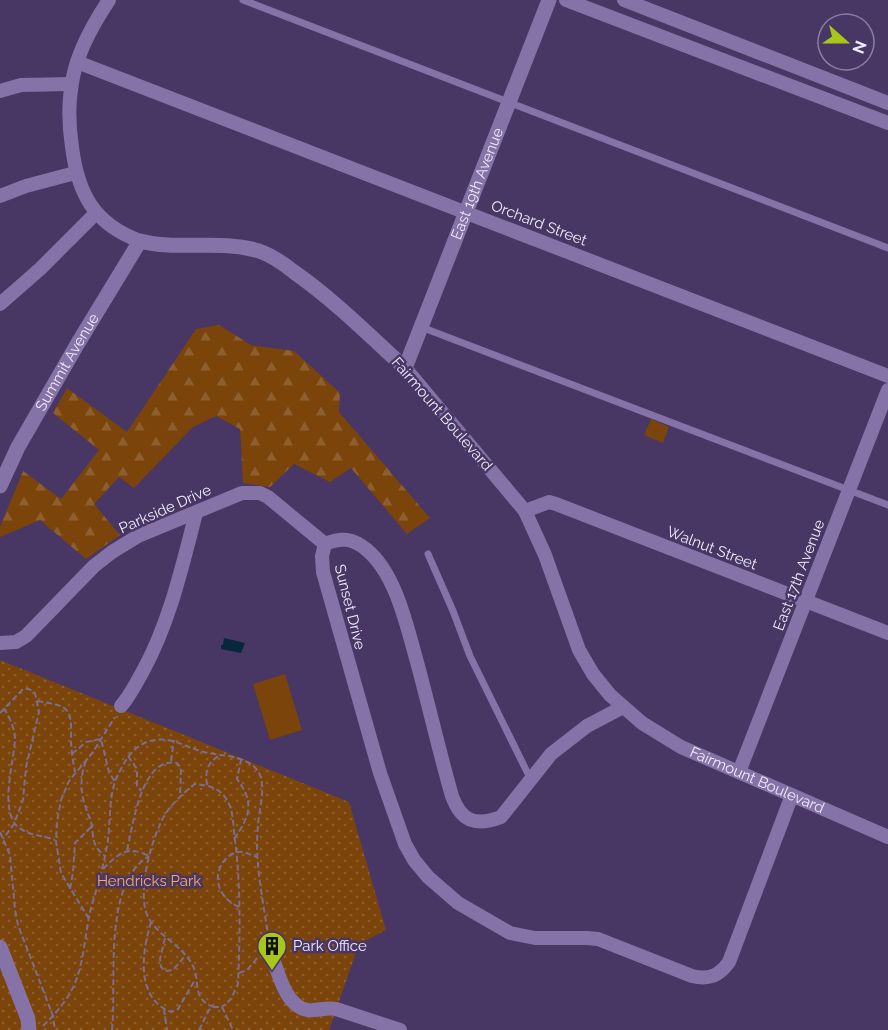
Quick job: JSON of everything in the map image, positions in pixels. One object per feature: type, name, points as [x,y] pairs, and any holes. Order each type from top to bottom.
[{"type":"street","name":"Fairmount Boulevard","points":[[109,0],[93,27],[77,62],[71,84],[70,129],[75,173],[96,213],[126,236],[140,241],[259,251],[321,292],[405,368],[525,511],[545,555],[579,650],[600,684],[623,707],[642,723],[670,741],[888,837]]},
{"type":"street","name":"East 19th Avenue","points":[[405,368],[549,0]]},
{"type":"street","points":[[566,0],[888,123]]},
{"type":"street","points":[[624,0],[888,103]]},
{"type":"street","name":"Orchard Street","points":[[77,62],[888,376]]},
{"type":"street","points":[[0,91],[21,86],[71,84]]},
{"type":"street","points":[[0,196],[26,186],[75,173]]},
{"type":"street","points":[[0,304],[40,269],[96,213]]},
{"type":"street","name":"Summit Avenue","points":[[0,486],[18,447],[72,352],[140,241]]},
{"type":"street","name":"East 17th Avenue","points":[[739,772],[888,390]]},
{"type":"street","name":"Parkside Drive","points":[[0,643],[16,642],[26,636],[94,566],[112,552],[138,537],[242,493],[260,494],[279,504],[325,544]]},
{"type":"street","name":"Walnut Street","points":[[525,511],[549,502],[556,504],[888,633]]},
{"type":"street","points":[[121,706],[128,698],[154,650],[167,620],[196,513]]},
{"type":"street","name":"Sunset Drive","points":[[623,707],[567,740],[551,753],[501,818],[481,822],[465,818],[460,814],[452,796],[406,625],[390,581],[368,551],[356,542],[336,539],[325,544],[322,556],[323,572],[356,693],[391,807],[405,844],[414,860],[439,888],[476,915],[510,933],[535,938],[587,938],[608,943],[692,976],[703,978],[714,976],[729,962],[792,795]]},
{"type":"street","points":[[0,948],[28,1019],[29,1030]]},
{"type":"street","points":[[271,953],[285,989],[299,1007],[311,1010],[329,1008],[400,1030]]},
{"type":"lane","points":[[243,0],[888,248]]},
{"type":"lane","points":[[422,327],[888,505]]},
{"type":"lane","points":[[428,554],[470,656],[531,780]]},
{"type":"path","points":[[0,714],[23,689],[30,689],[35,693],[39,712],[26,767],[23,800],[14,824],[3,839]]},
{"type":"path","points":[[37,701],[62,706],[69,711],[72,717],[72,754],[75,772]]},
{"type":"path","points":[[89,919],[62,873],[56,841],[57,821],[61,801],[69,781],[101,739],[121,706]]},
{"type":"path","points":[[4,708],[15,736],[7,783],[9,812],[14,824],[33,835],[56,841]]},
{"type":"path","points":[[72,754],[86,742],[101,739]]},
{"type":"path","points":[[101,739],[109,772],[115,782]]},
{"type":"path","points":[[39,1030],[64,1002],[75,983],[105,856],[115,782],[128,756],[135,748],[147,742],[160,739],[174,740],[190,748],[241,760],[251,764],[259,773],[261,781],[257,857],[271,953],[261,954],[247,970],[239,973]]},
{"type":"path","points":[[171,762],[174,740]]},
{"type":"path","points":[[207,785],[208,765],[220,755]]},
{"type":"path","points":[[128,756],[137,769],[137,786],[142,791]]},
{"type":"path","points":[[88,757],[82,770],[83,801],[91,819],[97,849],[105,856]]},
{"type":"path","points":[[234,838],[249,816],[247,794],[237,779],[241,760]]},
{"type":"path","points":[[127,850],[142,791],[152,773],[163,764],[177,763],[181,768],[180,797]]},
{"type":"path","points":[[195,784],[217,789],[226,797],[232,811],[237,853],[239,973],[236,991],[222,1008],[201,1001],[193,965],[151,922],[147,916],[145,904],[149,856],[166,814],[195,784]]},
{"type":"path","points":[[70,889],[74,873],[75,843],[92,826]]},
{"type":"path","points":[[0,832],[10,855],[18,925],[53,1016],[55,1030]]},
{"type":"path","points":[[102,869],[116,855],[127,850],[138,850],[149,856]]},
{"type":"path","points":[[239,907],[226,898],[219,887],[218,875],[224,860],[237,853],[244,852],[257,857]]},
{"type":"path","points":[[112,1030],[113,958],[118,910],[133,868],[149,856]]},
{"type":"path","points":[[151,922],[145,941],[144,977],[148,991],[164,1009],[171,1012],[178,1009],[196,978]]},
{"type":"path","points":[[165,938],[160,967],[165,971],[173,970],[185,956]]},
{"type":"path","points":[[199,1030],[214,1006]]},
{"type":"path","points":[[222,1008],[232,1030]]},
{"type":"path","points":[[164,1009],[167,1030]]},
{"type":"green space","points":[[219,325],[251,345],[294,351],[340,393],[339,412],[430,518],[407,534],[351,468],[330,482],[294,464],[270,487],[243,483],[240,429],[216,416],[193,427],[134,488],[119,477],[94,504],[120,535],[86,559],[40,520],[0,537],[0,527],[23,471],[61,499],[99,450],[53,413],[67,388],[127,432],[196,329]]},
{"type":"green space","points":[[651,419],[669,427],[663,443],[644,435]]},
{"type":"green space","name":"Hendricks Park","points":[[0,660],[349,802],[386,930],[359,944],[329,1030],[0,1030]]},
{"type":"green space","points":[[285,674],[302,730],[270,740],[253,684]]},
{"type":"water","points":[[224,638],[245,643],[241,653],[221,649]]},
{"type":"place","name":"Park Office","points":[[272,972]]}]
